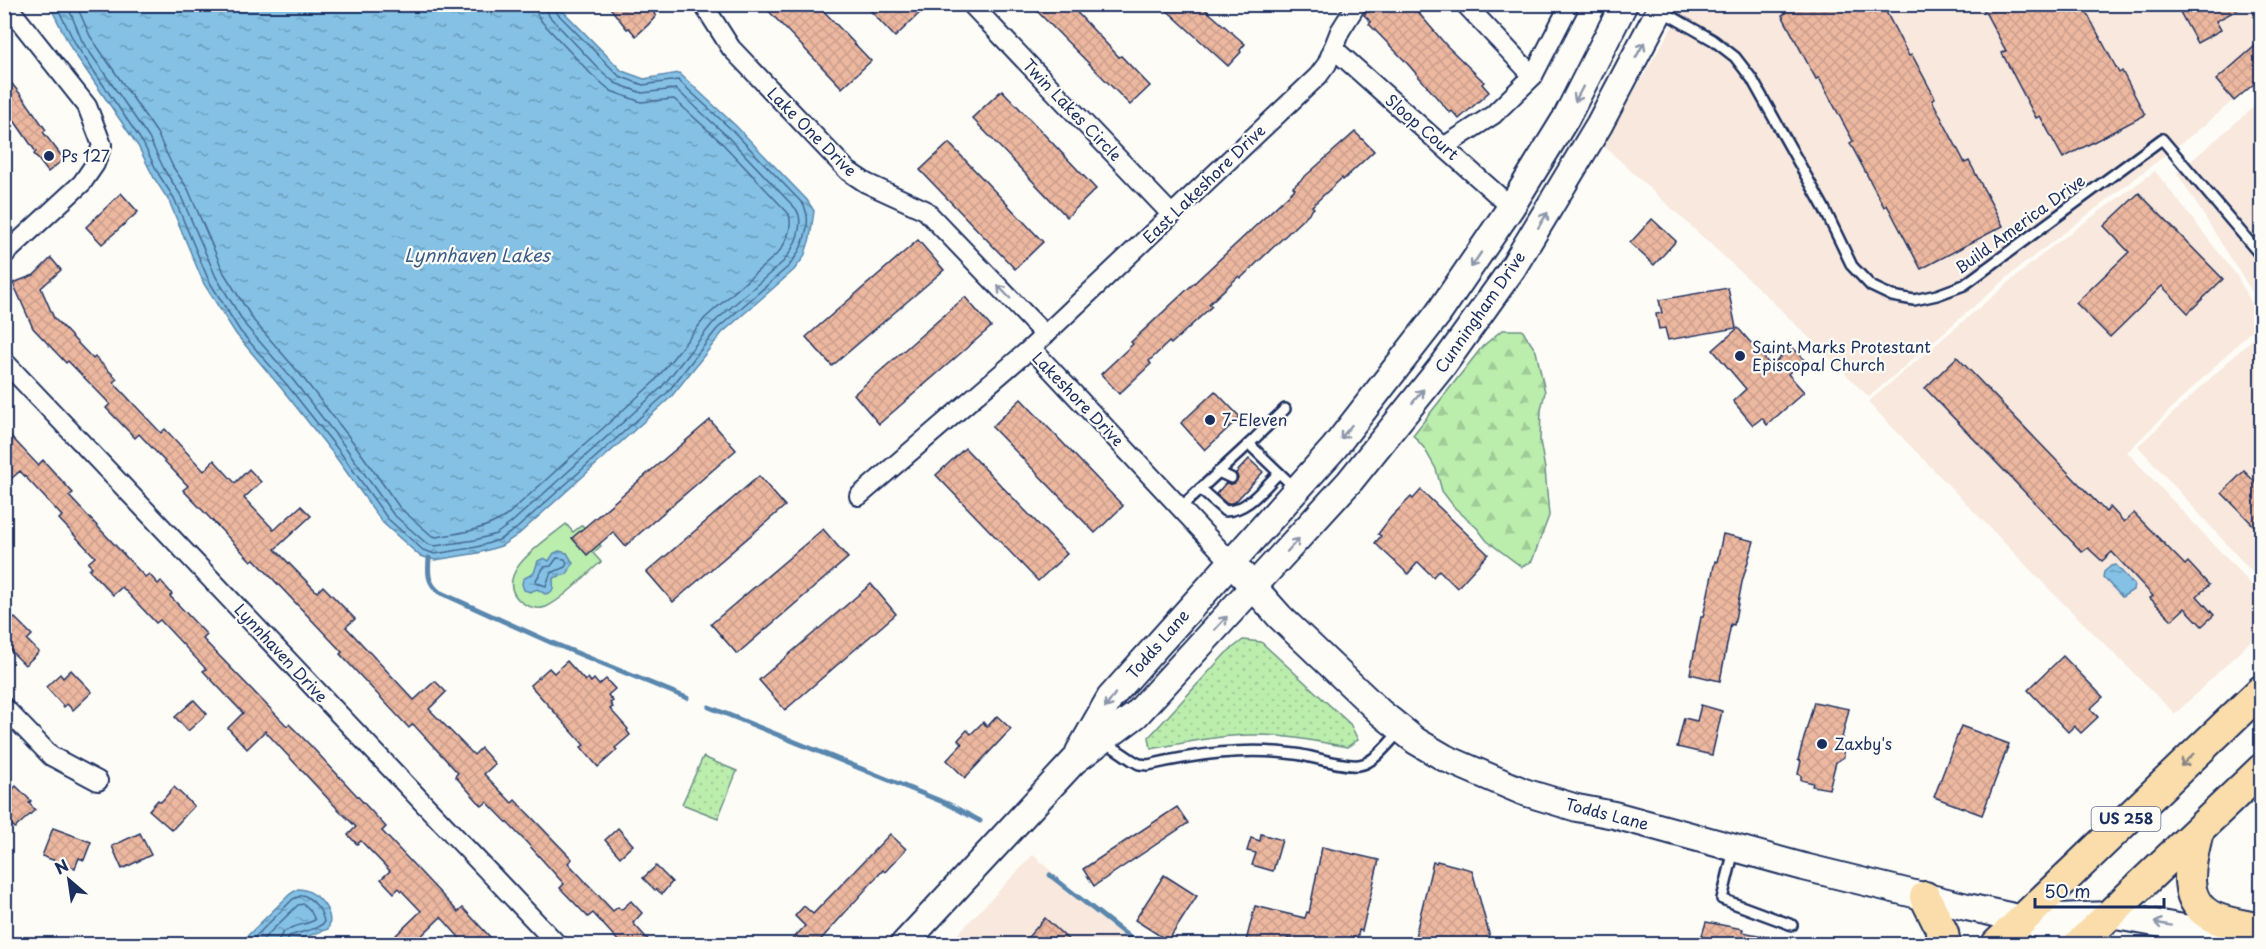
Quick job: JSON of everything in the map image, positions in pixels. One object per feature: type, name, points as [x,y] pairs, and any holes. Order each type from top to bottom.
[{"type":"highway","name":"US 258","points":[[1997,945],[2262,690]]},
{"type":"highway","points":[[2082,944],[2198,831],[2259,776]]},
{"type":"highway","points":[[2198,831],[2189,876],[2196,903],[2217,919],[2262,929]]},
{"type":"highway","points":[[1924,897],[1943,933],[1945,945]]},
{"type":"main road","name":"Cunningham Drive","points":[[1231,562],[1297,490],[1359,417],[1438,314],[1511,207],[1566,118],[1624,4]]},
{"type":"main road","name":"Cunningham Drive","points":[[1253,588],[1350,481],[1443,364],[1512,270],[1599,125],[1659,6]]},
{"type":"main road","name":"Todds Lane","points":[[1074,761],[1110,698],[1231,562],[1253,588],[1353,686],[1402,730],[1444,758],[1524,792],[1577,808],[1614,815],[1924,897],[2023,919]]},
{"type":"main road","name":"Todds Lane","points":[[914,939],[1074,761],[1136,715],[1253,588]]},
{"type":"main road","points":[[2023,919],[2110,915],[2262,942]]},
{"type":"main road","points":[[2023,919],[2082,944]]},
{"type":"street","points":[[4,255],[82,183],[95,164],[102,145],[87,106],[6,4]]},
{"type":"street","name":"Lake One Drive","points":[[703,4],[731,48],[848,171],[866,183],[926,210],[1045,335]]},
{"type":"street","name":"Twin Lakes Circle","points":[[971,4],[1172,215]]},
{"type":"street","name":"East Lakeshore Drive","points":[[1031,348],[1318,76],[1327,63],[1340,31],[1357,4]]},
{"type":"street","points":[[1465,4],[1533,76]]},
{"type":"street","points":[[1445,146],[1493,115],[1533,76],[1570,4]]},
{"type":"street","name":"Sloop Court","points":[[1333,48],[1511,207]]},
{"type":"street","name":"Lakeshore Drive","points":[[859,496],[1031,348],[1231,562]]},
{"type":"street","name":"Lynnhaven Drive","points":[[4,361],[556,945]]},
{"type":"street","points":[[4,707],[51,756],[98,781]]},
{"type":"lane","name":"Build America Drive","points":[[1659,6],[1713,40],[1735,57],[1752,79],[1824,208],[1852,266],[1871,286],[1892,297],[1914,300],[1937,296],[1964,285],[2162,139],[2262,257]]},
{"type":"lane","points":[[1181,507],[1285,409]]},
{"type":"lane","points":[[1249,444],[1297,490]]},
{"type":"lane","points":[[1218,472],[1232,478]]},
{"type":"lane","points":[[1200,489],[1225,511],[1234,511],[1246,506],[1279,473]]},
{"type":"lane","points":[[1251,486],[1261,490]]},
{"type":"lane","points":[[1102,740],[1139,764],[1148,765],[1225,752],[1263,751],[1359,765],[1375,756],[1402,730]]},
{"type":"lane","points":[[1734,848],[1722,899],[1792,925]]},
{"type":"shaded area","points":[[1685,5],[2261,5],[2261,76],[2206,124],[2017,269],[1869,397],[1769,298],[1603,145]]},
{"type":"shaded area","points":[[2261,101],[2261,306],[2177,173]]},
{"type":"shaded area","points":[[2155,171],[2237,276],[2261,321],[2127,452],[2261,595],[2261,631],[2175,714],[2050,590],[1868,402],[2050,248]]},
{"type":"shaded area","points":[[2261,331],[2261,582],[2138,446]]},
{"type":"shaded area","points":[[1033,855],[1114,928],[1141,944],[948,944]]},
{"type":"green space","points":[[1502,330],[1522,330],[1536,351],[1545,392],[1541,410],[1540,441],[1549,516],[1532,561],[1522,567],[1487,541],[1477,528],[1455,508],[1442,491],[1436,469],[1424,448],[1413,435],[1482,347]]},
{"type":"green space","points":[[566,524],[573,532],[582,525],[601,546],[593,553],[601,562],[553,603],[540,608],[526,605],[513,591],[512,580],[516,569],[535,548]]},
{"type":"green space","points":[[1243,640],[1261,642],[1350,724],[1358,740],[1347,747],[1311,740],[1249,735],[1212,738],[1151,749],[1149,737],[1226,653]]},
{"type":"green space","points":[[703,757],[737,771],[718,818],[682,804]]},
{"type":"water","name":"Lynnhaven Lakes","points":[[53,5],[557,5],[622,71],[644,79],[679,73],[736,126],[807,200],[814,211],[810,238],[804,257],[794,270],[722,333],[671,397],[519,534],[501,546],[478,553],[435,560],[420,556],[383,523],[335,456],[236,334],[204,284],[169,201],[138,146],[71,48],[53,12]]},
{"type":"water","points":[[559,551],[567,553],[573,563],[567,574],[553,578],[551,592],[545,594],[537,589],[530,592],[524,590],[523,579],[534,573],[538,561],[544,558],[549,561],[554,553]]},
{"type":"water","points":[[2116,565],[2134,585],[2133,590],[2122,597],[2103,577],[2104,572]]},
{"type":"water","points":[[298,889],[311,893],[323,903],[329,916],[328,929],[286,944],[239,944],[290,894]]},
{"type":"building","points":[[607,4],[664,4],[654,14],[656,16],[636,36],[629,28],[627,29]]},
{"type":"building","points":[[762,4],[817,4],[871,61],[842,88]]},
{"type":"building","points":[[864,4],[929,4],[895,37]]},
{"type":"building","points":[[1030,4],[1069,4],[1150,86],[1130,105]]},
{"type":"building","points":[[1160,4],[1199,4],[1245,44],[1241,52],[1228,66]]},
{"type":"building","points":[[1374,4],[1411,4],[1446,45],[1484,82],[1482,84],[1489,92],[1459,119],[1452,111],[1450,113],[1369,24],[1371,22],[1364,15]]},
{"type":"building","points":[[1781,4],[1882,4],[1909,56],[1912,55],[1935,98],[1932,100],[1965,163],[1969,161],[2003,226],[1921,269],[1887,205],[1884,207],[1850,143],[1853,141],[1782,15],[1786,13]]},
{"type":"building","points":[[1991,4],[2082,4],[2119,73],[2122,71],[2145,115],[2063,158],[2040,116],[2036,118],[2002,53],[2006,51],[1983,8]]},
{"type":"building","points":[[2195,4],[2248,4],[2216,21],[2221,30],[2197,43],[2180,12]]},
{"type":"building","points":[[2262,40],[2262,77],[2234,101],[2216,80]]},
{"type":"building","points":[[4,74],[25,100],[46,130],[43,132],[64,159],[48,172],[4,106]]},
{"type":"building","points":[[1002,90],[1096,189],[1067,217],[972,118]]},
{"type":"building","points":[[1355,132],[1374,151],[1312,206],[1314,208],[1241,278],[1239,276],[1209,304],[1212,306],[1149,361],[1151,364],[1119,394],[1101,374],[1133,344],[1131,342],[1295,189],[1293,187]]},
{"type":"building","points":[[949,143],[1043,242],[1015,269],[920,170]]},
{"type":"building","points":[[121,193],[138,212],[102,244],[86,227]]},
{"type":"building","points":[[2139,193],[2223,279],[2188,313],[2162,286],[2110,337],[2076,303],[2129,252],[2104,226]]},
{"type":"building","points":[[1652,219],[1676,241],[1654,265],[1630,243]]},
{"type":"building","points":[[918,240],[944,270],[832,366],[806,337]]},
{"type":"building","points":[[51,258],[61,270],[41,288],[54,318],[93,359],[95,357],[117,379],[113,382],[161,433],[165,429],[204,471],[214,460],[235,483],[249,469],[261,482],[244,498],[274,530],[301,506],[311,516],[275,549],[317,592],[323,586],[355,619],[346,627],[414,700],[435,681],[446,692],[429,709],[474,755],[481,748],[495,764],[484,774],[512,803],[515,800],[572,859],[568,863],[613,911],[618,907],[621,910],[631,901],[642,913],[633,923],[653,945],[622,945],[593,913],[588,917],[560,888],[564,884],[528,844],[487,802],[482,806],[455,776],[458,773],[413,724],[409,728],[340,654],[342,652],[254,559],[251,561],[183,490],[188,486],[139,434],[135,438],[106,408],[110,404],[33,328],[13,283],[34,275]]},
{"type":"building","points":[[1728,288],[1736,328],[1668,340],[1665,328],[1659,329],[1656,314],[1662,313],[1659,300]]},
{"type":"building","points":[[965,297],[991,327],[879,424],[854,394]]},
{"type":"building","points":[[1738,328],[1771,366],[1792,347],[1804,359],[1788,374],[1804,392],[1767,425],[1762,418],[1753,425],[1733,401],[1746,389],[1713,350]]},
{"type":"building","points":[[1957,357],[2106,512],[2110,507],[2124,522],[2134,513],[2185,565],[2188,562],[2209,585],[2197,596],[2214,615],[2202,626],[2185,608],[2172,620],[2150,598],[2153,596],[2112,552],[2102,561],[2088,548],[2082,552],[1925,388]]},
{"type":"building","name":"7-Eleven","points":[[1215,391],[1240,417],[1205,450],[1181,423]]},
{"type":"building","points":[[1021,399],[1123,506],[1095,533],[992,427]]},
{"type":"building","points":[[710,420],[736,450],[625,546],[613,532],[587,555],[572,538]]},
{"type":"building","points":[[4,429],[38,465],[43,460],[73,493],[69,496],[145,577],[149,574],[158,584],[161,581],[172,594],[170,596],[207,635],[203,639],[287,726],[289,724],[311,746],[386,827],[382,831],[458,912],[463,908],[491,938],[483,945],[466,945],[441,917],[412,945],[405,945],[396,935],[421,911],[399,888],[394,893],[381,879],[390,871],[361,841],[357,844],[348,835],[356,827],[265,731],[247,749],[228,728],[243,713],[203,671],[206,669],[160,620],[156,623],[122,587],[113,595],[89,570],[92,567],[88,563],[95,557],[59,519],[62,516],[20,471],[4,485]]},
{"type":"building","points":[[965,448],[1067,554],[1038,581],[936,475]]},
{"type":"building","points":[[1249,459],[1263,472],[1235,502],[1227,504],[1216,494],[1226,483],[1235,483],[1238,478],[1236,473]]},
{"type":"building","points":[[2244,471],[2262,489],[2262,534],[2222,493]]},
{"type":"building","points":[[759,476],[785,506],[673,602],[647,572]]},
{"type":"building","points":[[1421,490],[1488,554],[1457,588],[1439,570],[1433,577],[1418,562],[1408,574],[1375,543],[1381,536],[1378,534],[1391,517]]},
{"type":"building","points":[[823,529],[848,558],[737,654],[711,624]]},
{"type":"building","points":[[1723,534],[1754,541],[1742,582],[1734,625],[1731,624],[1720,681],[1690,674],[1701,617],[1703,617]]},
{"type":"building","points":[[871,584],[896,614],[785,710],[759,680]]},
{"type":"building","points":[[15,618],[32,635],[27,640],[39,652],[25,665],[4,644],[4,627]]},
{"type":"building","points":[[2063,656],[2103,697],[2090,709],[2098,717],[2081,733],[2074,726],[2068,732],[2028,690]]},
{"type":"building","points":[[567,661],[585,681],[588,678],[591,682],[594,679],[599,685],[606,679],[615,689],[608,695],[613,701],[610,703],[613,707],[610,709],[628,729],[630,735],[598,767],[581,747],[584,745],[530,685],[549,668],[554,673]]},
{"type":"building","points":[[71,670],[92,692],[73,710],[67,704],[64,707],[46,687],[60,674],[63,678]]},
{"type":"building","points":[[194,700],[207,714],[188,731],[175,717]]},
{"type":"building","name":"Zaxby's","points":[[1814,702],[1849,709],[1841,742],[1844,757],[1836,762],[1829,789],[1812,786],[1813,783],[1801,780],[1801,775],[1798,774],[1801,761],[1798,760]]},
{"type":"building","points":[[1701,705],[1722,711],[1712,755],[1677,747],[1684,718],[1697,721]]},
{"type":"building","points":[[997,716],[1011,729],[965,778],[947,760],[962,744],[958,740],[967,730],[971,734],[983,722],[987,727]]},
{"type":"building","points":[[1961,726],[2009,744],[1982,815],[1934,797]]},
{"type":"building","points":[[16,786],[31,801],[29,803],[35,810],[15,828],[4,817],[4,797]]},
{"type":"building","points":[[174,787],[194,806],[172,830],[149,810],[158,800],[161,802]]},
{"type":"building","points":[[1177,807],[1188,823],[1094,886],[1083,869]]},
{"type":"building","points":[[53,828],[91,842],[84,860],[79,858],[75,868],[42,856]]},
{"type":"building","points":[[618,828],[633,845],[620,857],[605,840]]},
{"type":"building","points":[[140,833],[151,855],[122,869],[112,846]]},
{"type":"building","points":[[890,834],[906,849],[885,872],[883,870],[816,945],[787,945],[805,926],[795,916],[804,906],[813,914]]},
{"type":"building","points":[[1261,834],[1282,840],[1273,871],[1252,865],[1256,853],[1247,851],[1251,838],[1260,841]]},
{"type":"building","points":[[1322,847],[1379,860],[1362,931],[1359,930],[1356,945],[1316,945],[1288,938],[1286,945],[1245,945],[1255,906],[1305,918],[1307,912],[1309,913]]},
{"type":"building","points":[[1433,862],[1472,870],[1492,945],[1413,945]]},
{"type":"building","points":[[656,866],[672,882],[662,894],[643,878]]},
{"type":"building","points":[[1164,875],[1197,896],[1168,941],[1135,920]]},
{"type":"building","points":[[1045,918],[1074,945],[1021,945]]},
{"type":"building","points":[[1706,922],[1775,938],[1774,945],[1699,945]]},
{"type":"waterway","points":[[429,558],[429,577],[432,585],[439,592],[550,642],[687,698]]},
{"type":"waterway","points":[[709,707],[948,804],[980,821]]},
{"type":"waterway","points":[[1050,875],[1138,944]]},
{"type":"place","name":"Ps 127","points":[[49,156]]},
{"type":"place","name":"Saint Marks Protestant Episcopal Church","points":[[1740,356]]},
{"type":"place","name":"7-Eleven","points":[[1210,420]]},
{"type":"place","name":"Zaxby's","points":[[1822,744]]}]
